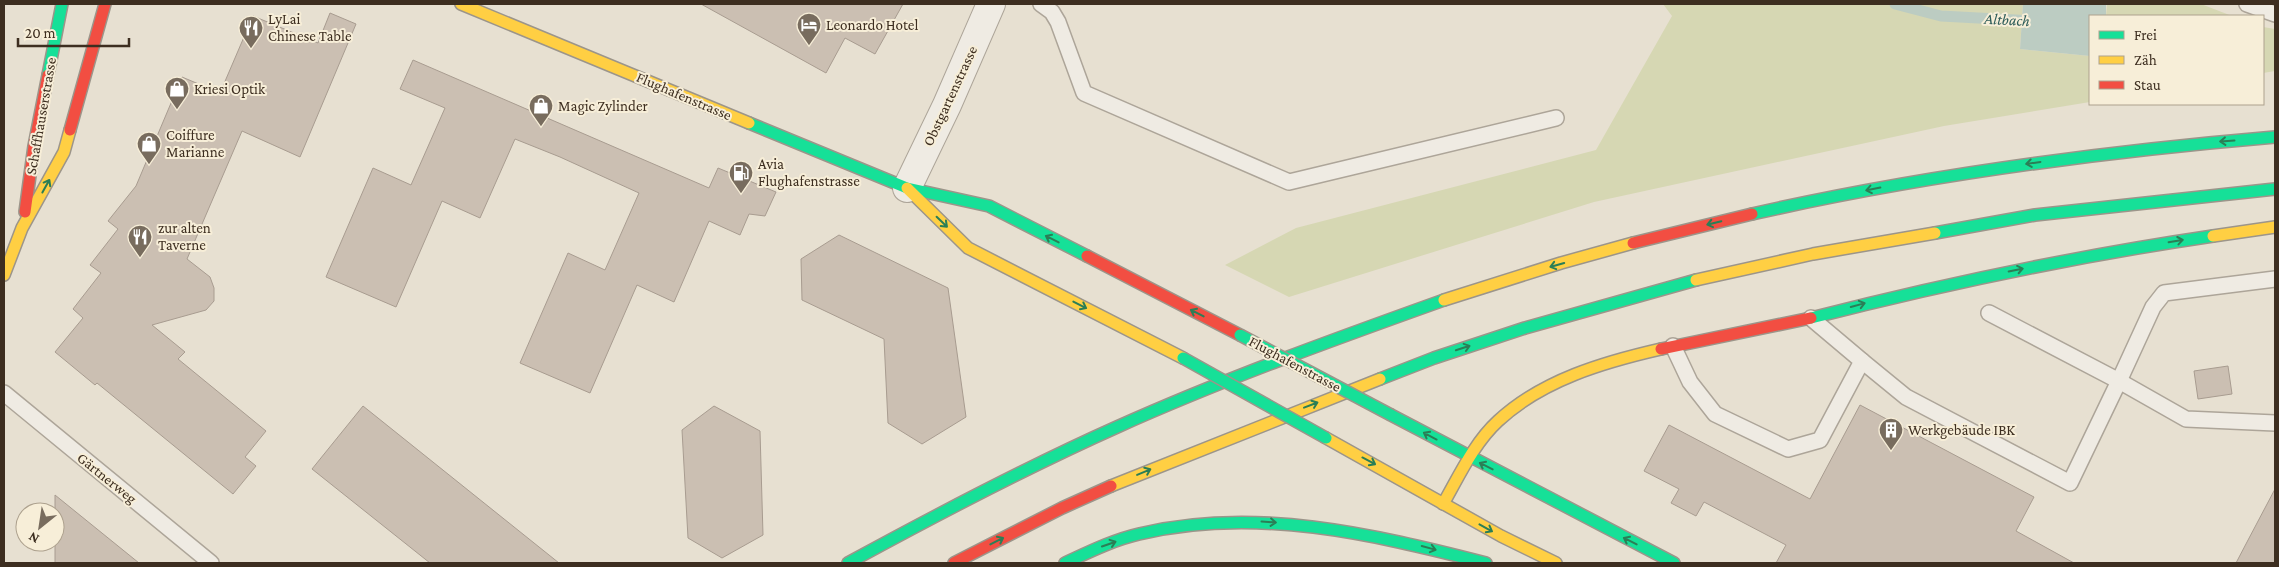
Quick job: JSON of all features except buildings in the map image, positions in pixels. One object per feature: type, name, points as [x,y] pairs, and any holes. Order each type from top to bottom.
[{"type":"main road","name":"Schaffhauserstrasse","points":[[22,228],[34,146],[62,4]]},
{"type":"main road","name":"Schaffhauserstrasse","points":[[4,275],[22,228],[64,152],[105,4]]},
{"type":"main road","name":"Flughafenstrasse","points":[[461,4],[907,188],[989,206],[1240,335],[1674,563]]},
{"type":"main road","points":[[848,563],[944,510],[1043,461],[1159,409],[1408,312],[1504,281],[1705,225],[1844,195],[1940,177],[2082,156],[2275,137]]},
{"type":"main road","name":"Flughafenstrasse","points":[[907,188],[968,248],[1184,358],[1501,536],[1556,563]]},
{"type":"main road","points":[[954,563],[1062,508],[1148,470],[1434,358],[1525,328],[1677,285],[1822,252],[2035,215],[2195,196],[2275,189]]},
{"type":"main road","points":[[1444,504],[1470,457],[1496,421],[1520,402],[1557,381],[1591,369],[1673,346],[1810,318],[1874,301],[2092,255],[2275,227]]},
{"type":"main road","points":[[1064,563],[1103,546],[1138,534],[1172,528],[1257,521],[1308,524],[1402,541],[1486,563]]},
{"type":"street","name":"Obstgartenstrasse","points":[[907,188],[947,105],[991,4]]},
{"type":"lane","points":[[1041,4],[1052,12],[1058,22],[1084,92],[1289,182],[1556,118]]},
{"type":"lane","points":[[2247,4],[2275,14]]},
{"type":"lane","points":[[1810,318],[1906,397],[2070,483],[2153,307],[2164,294],[2275,279]]},
{"type":"lane","points":[[1989,313],[2186,418],[2275,423]]},
{"type":"lane","points":[[1673,346],[1690,382],[1715,414],[1788,449],[1820,440],[1862,361]]},
{"type":"lane","name":"Gärtnerweg","points":[[4,393],[211,563]]},
{"type":"green space","points":[[1663,4],[2023,4],[2020,49],[2089,56],[2089,102],[1944,126],[1594,202],[1289,297],[1225,265],[1296,228],[1596,150],[1672,16]]},
{"type":"green space","points":[[2107,4],[2201,4],[2229,15],[2106,15]]},
{"type":"green space","points":[[2264,27],[2275,29],[2275,71],[2264,73]]},
{"type":"shaded area","name":"Altbach","points":[[2023,4],[2106,4],[2106,15],[2089,15],[2089,56],[2020,49]]},
{"type":"waterway","name":"Altbach","points":[[1895,4],[1941,16],[2036,21]]},
{"type":"traffic: fast","points":[[48,75],[62,4]]},
{"type":"traffic: fast","points":[[749,123],[907,188],[989,206],[1087,256]]},
{"type":"traffic: fast","points":[[1752,214],[1817,200],[2012,166],[2143,150],[2275,137]]},
{"type":"traffic: fast","points":[[1935,233],[2035,215],[2275,189]]},
{"type":"traffic: fast","points":[[1811,318],[2011,272],[2112,252],[2213,236]]},
{"type":"traffic: fast","points":[[1380,379],[1434,358],[1525,328],[1696,280]]},
{"type":"traffic: fast","points":[[848,563],[981,492],[1157,409],[1239,376],[1444,300]]},
{"type":"traffic: fast","points":[[1240,335],[1391,415]]},
{"type":"traffic: fast","points":[[1183,358],[1326,438]]},
{"type":"traffic: fast","points":[[1391,415],[1674,563]]},
{"type":"traffic: fast","points":[[1065,563],[1110,543],[1139,534],[1183,526],[1226,523],[1270,523],[1314,527],[1400,542],[1486,563]]},
{"type":"traffic: slow","points":[[461,4],[749,123]]},
{"type":"traffic: slow","points":[[4,275],[22,228],[64,152],[70,130]]},
{"type":"traffic: slow","points":[[907,188],[968,248],[1183,358]]},
{"type":"traffic: slow","points":[[2213,236],[2275,227]]},
{"type":"traffic: slow","points":[[1696,280],[1813,254],[1935,233]]},
{"type":"traffic: slow","points":[[1444,300],[1561,263],[1633,243]]},
{"type":"traffic: slow","points":[[1443,504],[1482,439],[1498,421],[1515,407],[1534,394],[1575,374],[1661,349]]},
{"type":"traffic: slow","points":[[1111,486],[1380,379]]},
{"type":"traffic: slow","points":[[1326,438],[1501,536],[1556,563]]},
{"type":"traffic: jam","points":[[70,130],[105,4]]},
{"type":"traffic: jam","points":[[25,212],[34,146],[48,75]]},
{"type":"traffic: jam","points":[[1633,243],[1752,214]]},
{"type":"traffic: jam","points":[[1087,256],[1240,335]]},
{"type":"traffic: jam","points":[[1661,349],[1811,318]]},
{"type":"traffic: jam","points":[[954,563],[1062,508],[1111,486]]},
{"type":"place","name":"Leonardo Hotel","points":[[809,46]]},
{"type":"place","name":"LyLai Chinese Table","points":[[251,49]]},
{"type":"place","name":"Kriesi Optik","points":[[177,110]]},
{"type":"place","name":"Magic Zylinder","points":[[541,127]]},
{"type":"place","name":"Coiffure Marianne","points":[[149,165]]},
{"type":"place","name":"Avia Flughafenstrasse","points":[[741,194]]},
{"type":"place","name":"zur alten Taverne","points":[[140,258]]},
{"type":"place","name":"Werkgebäude IBK","points":[[1891,451]]}]
